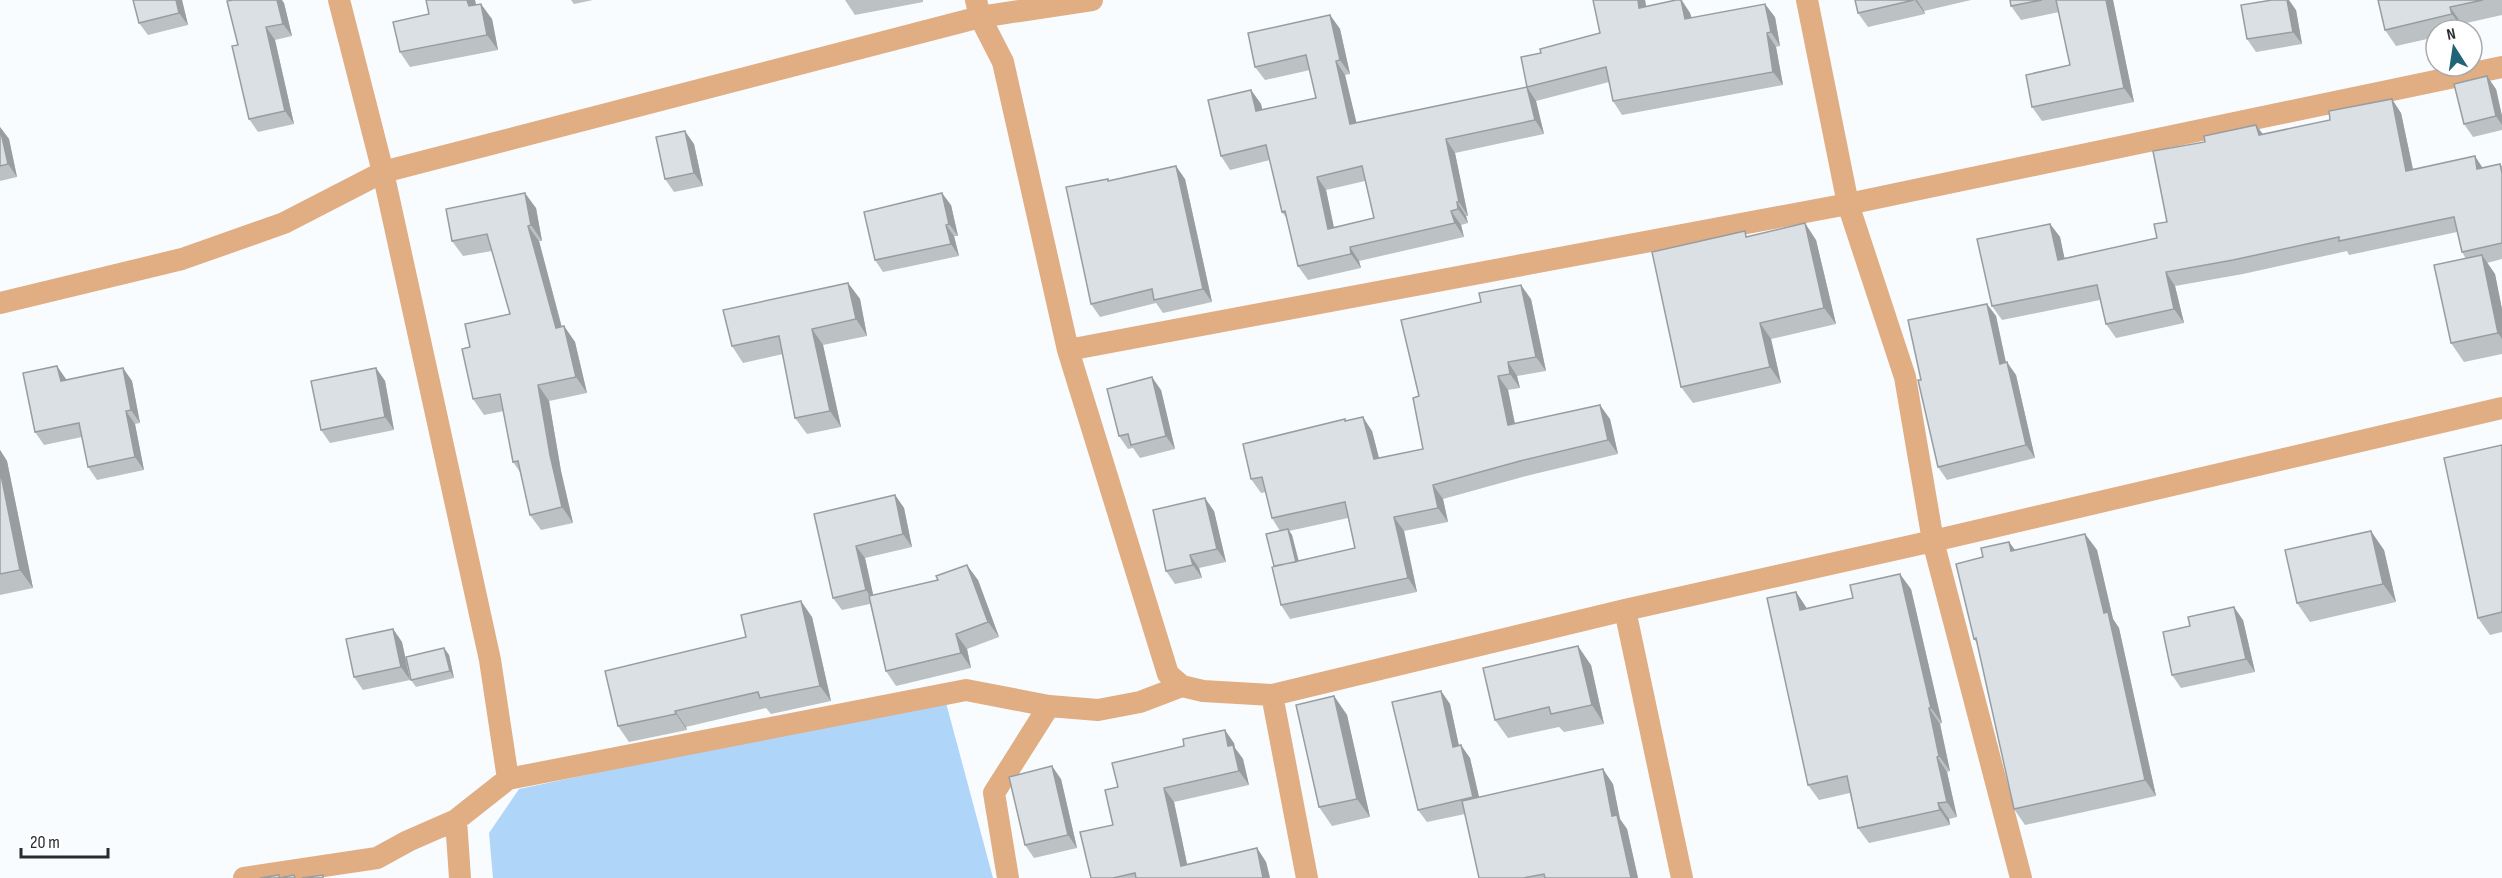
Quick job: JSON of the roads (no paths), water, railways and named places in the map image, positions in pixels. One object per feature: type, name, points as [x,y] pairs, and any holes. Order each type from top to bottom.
[{"type":"street","points":[[339,0],[383,172],[490,660],[508,779]]},
{"type":"street","points":[[0,303],[182,259],[284,223],[383,172],[978,9],[1092,0]]},
{"type":"street","points":[[1807,0],[1848,204],[1905,377],[1933,541],[2021,878]]},
{"type":"street","points":[[978,9],[1004,62],[1068,350],[1167,674],[1182,686],[1203,691],[1272,695],[1625,610],[1933,541],[2502,408]]},
{"type":"street","points":[[1068,350],[1848,204],[2502,67]]},
{"type":"street","points":[[1625,610],[1682,878]]},
{"type":"street","points":[[244,878],[377,858],[408,841],[456,820],[508,779],[966,690],[1049,706],[1098,710],[1140,702],[1182,686]]},
{"type":"street","points":[[1272,695],[1307,878]]},
{"type":"street","points":[[1008,878],[994,793],[1049,706]]},
{"type":"street","points":[[456,820],[460,878]]}]
